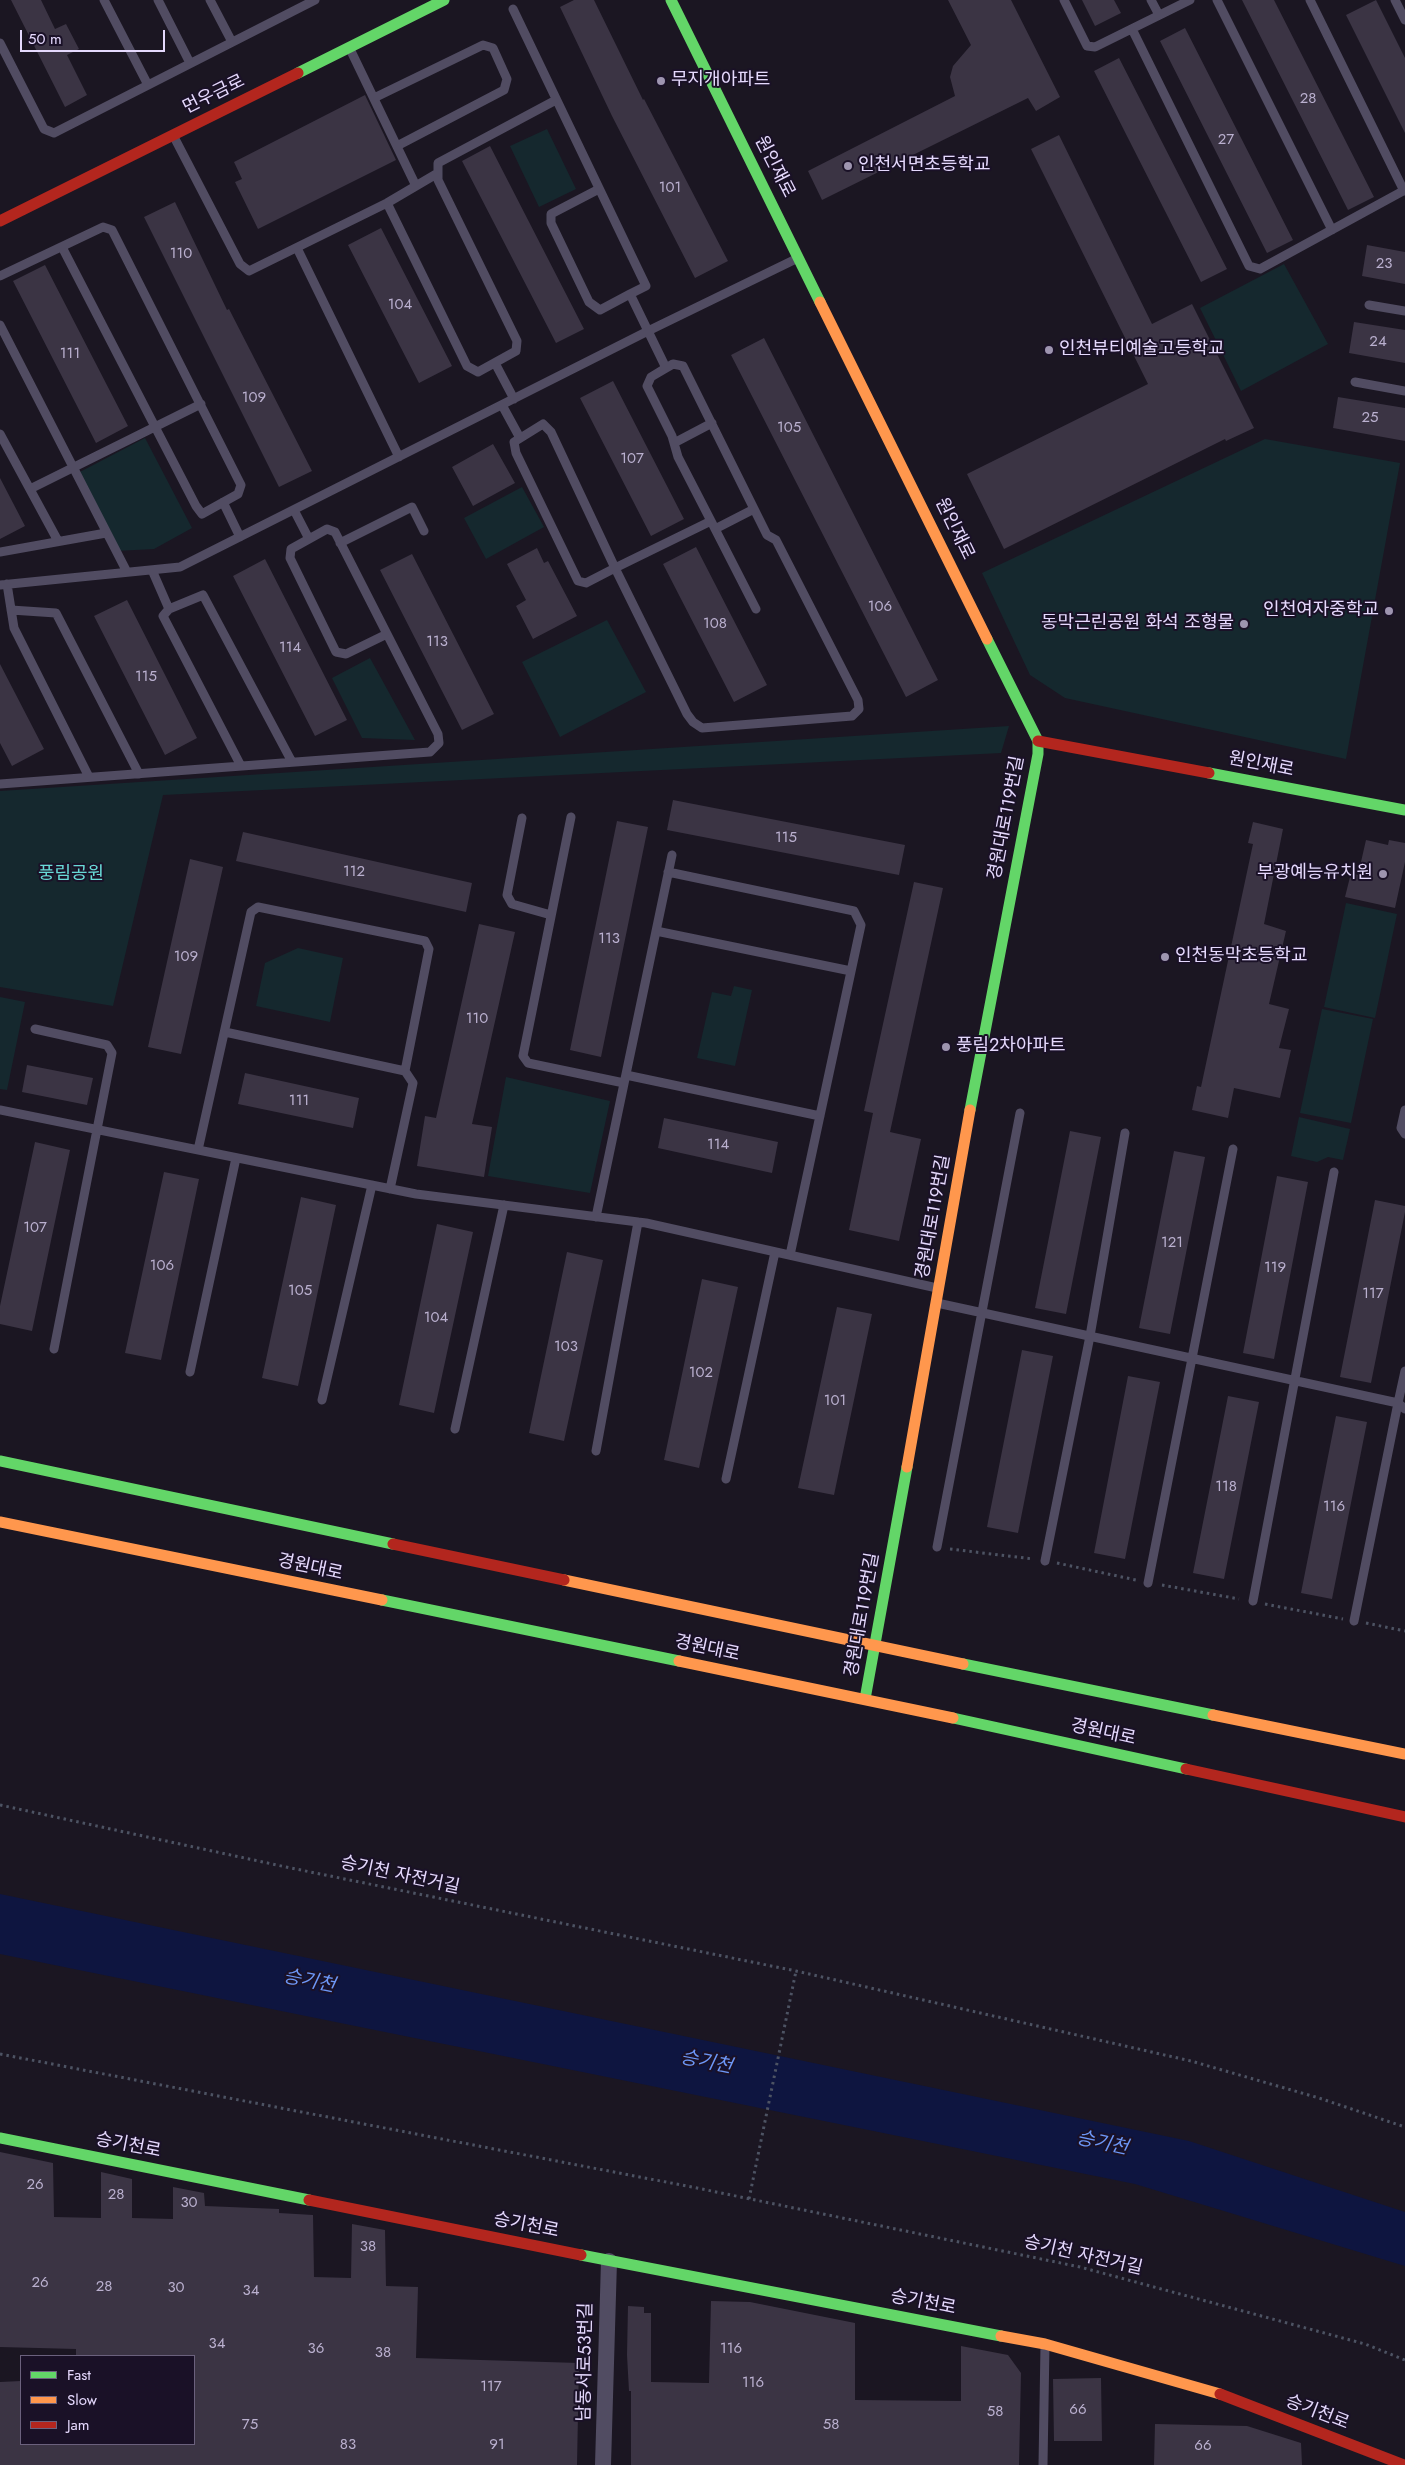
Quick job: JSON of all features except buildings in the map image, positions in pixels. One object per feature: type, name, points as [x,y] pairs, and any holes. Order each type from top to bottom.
[{"type":"main road","name":"먼우금로","points":[[0,221],[444,0]]},
{"type":"main road","name":"원인재로","points":[[671,0],[1038,740],[1405,810]]},
{"type":"main road","name":"경원대로119번길","points":[[865,1699],[940,1288],[973,1090],[1038,754],[1038,740]]},
{"type":"main road","points":[[0,1461],[875,1646],[1405,1754]]},
{"type":"main road","name":"경원대로","points":[[0,1522],[865,1699],[1405,1817]]},
{"type":"main road","name":"승기천로","points":[[0,2138],[609,2261],[1045,2344],[1205,2388],[1404,2465]]},
{"type":"street","name":"남동서로53번길","points":[[604,2465],[609,2261]]},
{"type":"lane","points":[[104,0],[148,85]]},
{"type":"lane","points":[[158,0],[190,63]]},
{"type":"lane","points":[[210,0],[232,42]]},
{"type":"lane","points":[[0,43],[44,129],[54,133],[315,0]]},
{"type":"lane","points":[[1064,0],[1087,46],[1095,47],[1190,0]]},
{"type":"lane","points":[[1151,0],[1159,15]]},
{"type":"lane","points":[[1217,0],[1332,230]]},
{"type":"lane","points":[[1132,29],[1249,266],[1260,269],[1405,190],[1310,0]]},
{"type":"lane","points":[[1395,0],[1405,20]]},
{"type":"lane","points":[[513,9],[646,286],[600,310],[589,302],[551,223],[550,214],[599,189]]},
{"type":"lane","points":[[374,98],[483,45],[494,48],[507,79],[504,90],[397,146]]},
{"type":"lane","points":[[349,47],[416,186]]},
{"type":"lane","points":[[387,203],[467,366],[478,372],[516,351],[517,341],[438,180],[438,164],[556,100]]},
{"type":"lane","points":[[173,135],[240,264],[249,271],[387,203],[438,173]]},
{"type":"lane","points":[[0,276],[103,227],[112,230],[242,485],[238,494],[202,514],[196,506],[62,247]]},
{"type":"lane","points":[[297,248],[399,458]]},
{"type":"lane","points":[[89,777],[14,628],[4,584],[180,567],[648,331],[800,258]]},
{"type":"lane","points":[[630,294],[666,368]]},
{"type":"lane","points":[[1369,305],[1405,311]]},
{"type":"lane","points":[[0,325],[127,572]]},
{"type":"lane","points":[[494,362],[514,399]]},
{"type":"lane","points":[[754,509],[713,525],[615,568],[586,582],[578,580],[516,453],[514,442],[543,424],[551,432],[615,568],[693,722],[702,728],[852,716],[859,710],[858,700],[776,540],[767,535],[683,366],[673,364],[651,377],[647,386],[674,443],[678,457],[713,525],[756,609]]},
{"type":"lane","points":[[1355,382],[1405,392]]},
{"type":"lane","points":[[30,489],[74,469],[201,404]]},
{"type":"lane","points":[[502,405],[520,438]]},
{"type":"lane","points":[[674,443],[712,423]]},
{"type":"lane","points":[[0,434],[58,541]]},
{"type":"lane","points":[[223,502],[240,537]]},
{"type":"lane","points":[[340,543],[412,506],[424,530]]},
{"type":"lane","points":[[294,510],[309,539]]},
{"type":"lane","points":[[0,784],[430,752],[439,743],[438,734],[335,532],[327,529],[290,549],[290,558],[336,652],[346,654],[387,634]]},
{"type":"lane","points":[[0,552],[106,532]]},
{"type":"lane","points":[[152,570],[169,609]]},
{"type":"lane","points":[[241,766],[163,616],[169,609],[204,595],[292,762]]},
{"type":"lane","points":[[11,610],[56,613],[139,774]]},
{"type":"lane","points":[[571,817],[523,1056],[528,1063],[625,1079],[820,1116]]},
{"type":"lane","points":[[522,818],[507,895],[512,904],[551,915]]},
{"type":"lane","points":[[596,1217],[672,855]]},
{"type":"lane","points":[[668,872],[854,911],[861,925],[790,1255]]},
{"type":"lane","points":[[198,1150],[251,912],[258,907],[425,941],[429,949],[405,1070],[413,1083],[390,1189]]},
{"type":"lane","points":[[656,931],[851,971]]},
{"type":"lane","points":[[36,1029],[107,1045],[112,1053],[54,1349]]},
{"type":"lane","points":[[224,1032],[405,1070]]},
{"type":"lane","points":[[0,1110],[390,1189],[638,1222],[940,1288]]},
{"type":"lane","points":[[1405,1110],[1401,1128],[1405,1134]]},
{"type":"lane","points":[[937,1547],[1020,1113]]},
{"type":"lane","points":[[1045,1561],[1090,1336],[1125,1134]]},
{"type":"lane","points":[[1148,1582],[1233,1149]]},
{"type":"lane","points":[[190,1372],[236,1158]]},
{"type":"lane","points":[[1252,1601],[1334,1172]]},
{"type":"lane","points":[[322,1400],[372,1185]]},
{"type":"lane","points":[[455,1429],[504,1205]]},
{"type":"lane","points":[[596,1451],[638,1222]]},
{"type":"lane","points":[[726,1479],[775,1252]]},
{"type":"lane","points":[[937,1303],[1401,1406]]},
{"type":"lane","points":[[1354,1621],[1401,1406],[1405,1371]]},
{"type":"lane","points":[[1044,2465],[1045,2344]]},
{"type":"path","points":[[937,1547],[1045,1561],[1405,1631]]},
{"type":"path","name":"승기천 자전거길","points":[[0,1805],[286,1867],[796,1971],[1191,2061],[1319,2098],[1405,2127]]},
{"type":"path","points":[[749,2199],[796,1971]]},
{"type":"path","name":"승기천 자전거길","points":[[0,2054],[749,2199],[1080,2267],[1365,2344],[1405,2360]]},
{"type":"green space","points":[[547,129],[576,189],[539,207],[510,146]]},
{"type":"green space","points":[[1284,264],[1328,344],[1241,391],[1200,308]]},
{"type":"green space","points":[[145,438],[192,528],[154,549],[116,551],[76,474]]},
{"type":"green space","points":[[1265,439],[1400,463],[1346,759],[1065,698],[1030,675],[982,573]]},
{"type":"green space","points":[[522,487],[544,527],[486,559],[464,518]]},
{"type":"green space","points":[[607,620],[646,692],[560,737],[522,662]]},
{"type":"green space","points":[[370,658],[415,740],[362,738],[332,678]]},
{"type":"green space","name":"풍림공원","points":[[1009,726],[1001,753],[163,795],[113,1006],[0,987],[0,791]]},
{"type":"green space","points":[[1346,903],[1397,914],[1375,1018],[1324,1007]]},
{"type":"green space","points":[[298,948],[343,958],[330,1022],[256,1006],[265,963]]},
{"type":"green space","points":[[734,986],[752,990],[735,1066],[697,1058],[712,992],[731,996]]},
{"type":"green space","points":[[0,997],[25,1002],[7,1090],[0,1089]]},
{"type":"green space","points":[[1322,1009],[1373,1019],[1351,1123],[1300,1113]]},
{"type":"green space","points":[[506,1077],[610,1101],[590,1193],[488,1176]]},
{"type":"green space","points":[[1299,1117],[1350,1129],[1343,1160],[1328,1157],[1317,1162],[1291,1156]]},
{"type":"water","name":"승기천","points":[[0,1894],[1189,2141],[1405,2212],[1405,2266],[1135,2184],[0,1954]]},
{"type":"traffic: fast","points":[[298,73],[444,0]]},
{"type":"traffic: fast","points":[[671,0],[820,302]]},
{"type":"traffic: fast","points":[[970,1110],[1038,754],[1038,741],[987,639]]},
{"type":"traffic: fast","points":[[1209,773],[1405,810]]},
{"type":"traffic: fast","points":[[0,1461],[393,1544]]},
{"type":"traffic: fast","points":[[865,1699],[907,1467]]},
{"type":"traffic: fast","points":[[382,1600],[679,1661]]},
{"type":"traffic: fast","points":[[963,1664],[1213,1715]]},
{"type":"traffic: fast","points":[[953,1718],[1186,1769]]},
{"type":"traffic: fast","points":[[0,2138],[309,2200]]},
{"type":"traffic: fast","points":[[581,2255],[1001,2336]]},
{"type":"traffic: slow","points":[[820,302],[987,639]]},
{"type":"traffic: slow","points":[[907,1467],[970,1110]]},
{"type":"traffic: slow","points":[[0,1522],[382,1600]]},
{"type":"traffic: slow","points":[[564,1580],[963,1664]]},
{"type":"traffic: slow","points":[[679,1661],[953,1718]]},
{"type":"traffic: slow","points":[[1213,1715],[1405,1754]]},
{"type":"traffic: slow","points":[[1001,2336],[1045,2344],[1220,2394]]},
{"type":"traffic: jam","points":[[0,221],[298,73]]},
{"type":"traffic: jam","points":[[1038,741],[1209,773]]},
{"type":"traffic: jam","points":[[393,1544],[564,1580]]},
{"type":"traffic: jam","points":[[1186,1769],[1405,1817]]},
{"type":"traffic: jam","points":[[309,2200],[581,2255]]},
{"type":"traffic: jam","points":[[1220,2394],[1404,2465]]},
{"type":"place","name":"무지개아파트","points":[[661,81]]},
{"type":"place","name":"인천서면초등학교","points":[[848,166]]},
{"type":"place","name":"인천뷰티예술고등학교","points":[[1049,350]]},
{"type":"place","name":"인천여자중학교","points":[[1389,611]]},
{"type":"place","name":"동막근린공원 화석 조형물","points":[[1244,624]]},
{"type":"place","name":"부광예능유치원","points":[[1383,874]]},
{"type":"place","name":"인천동막초등학교","points":[[1165,957]]},
{"type":"place","name":"풍림2차아파트","points":[[946,1047]]}]
